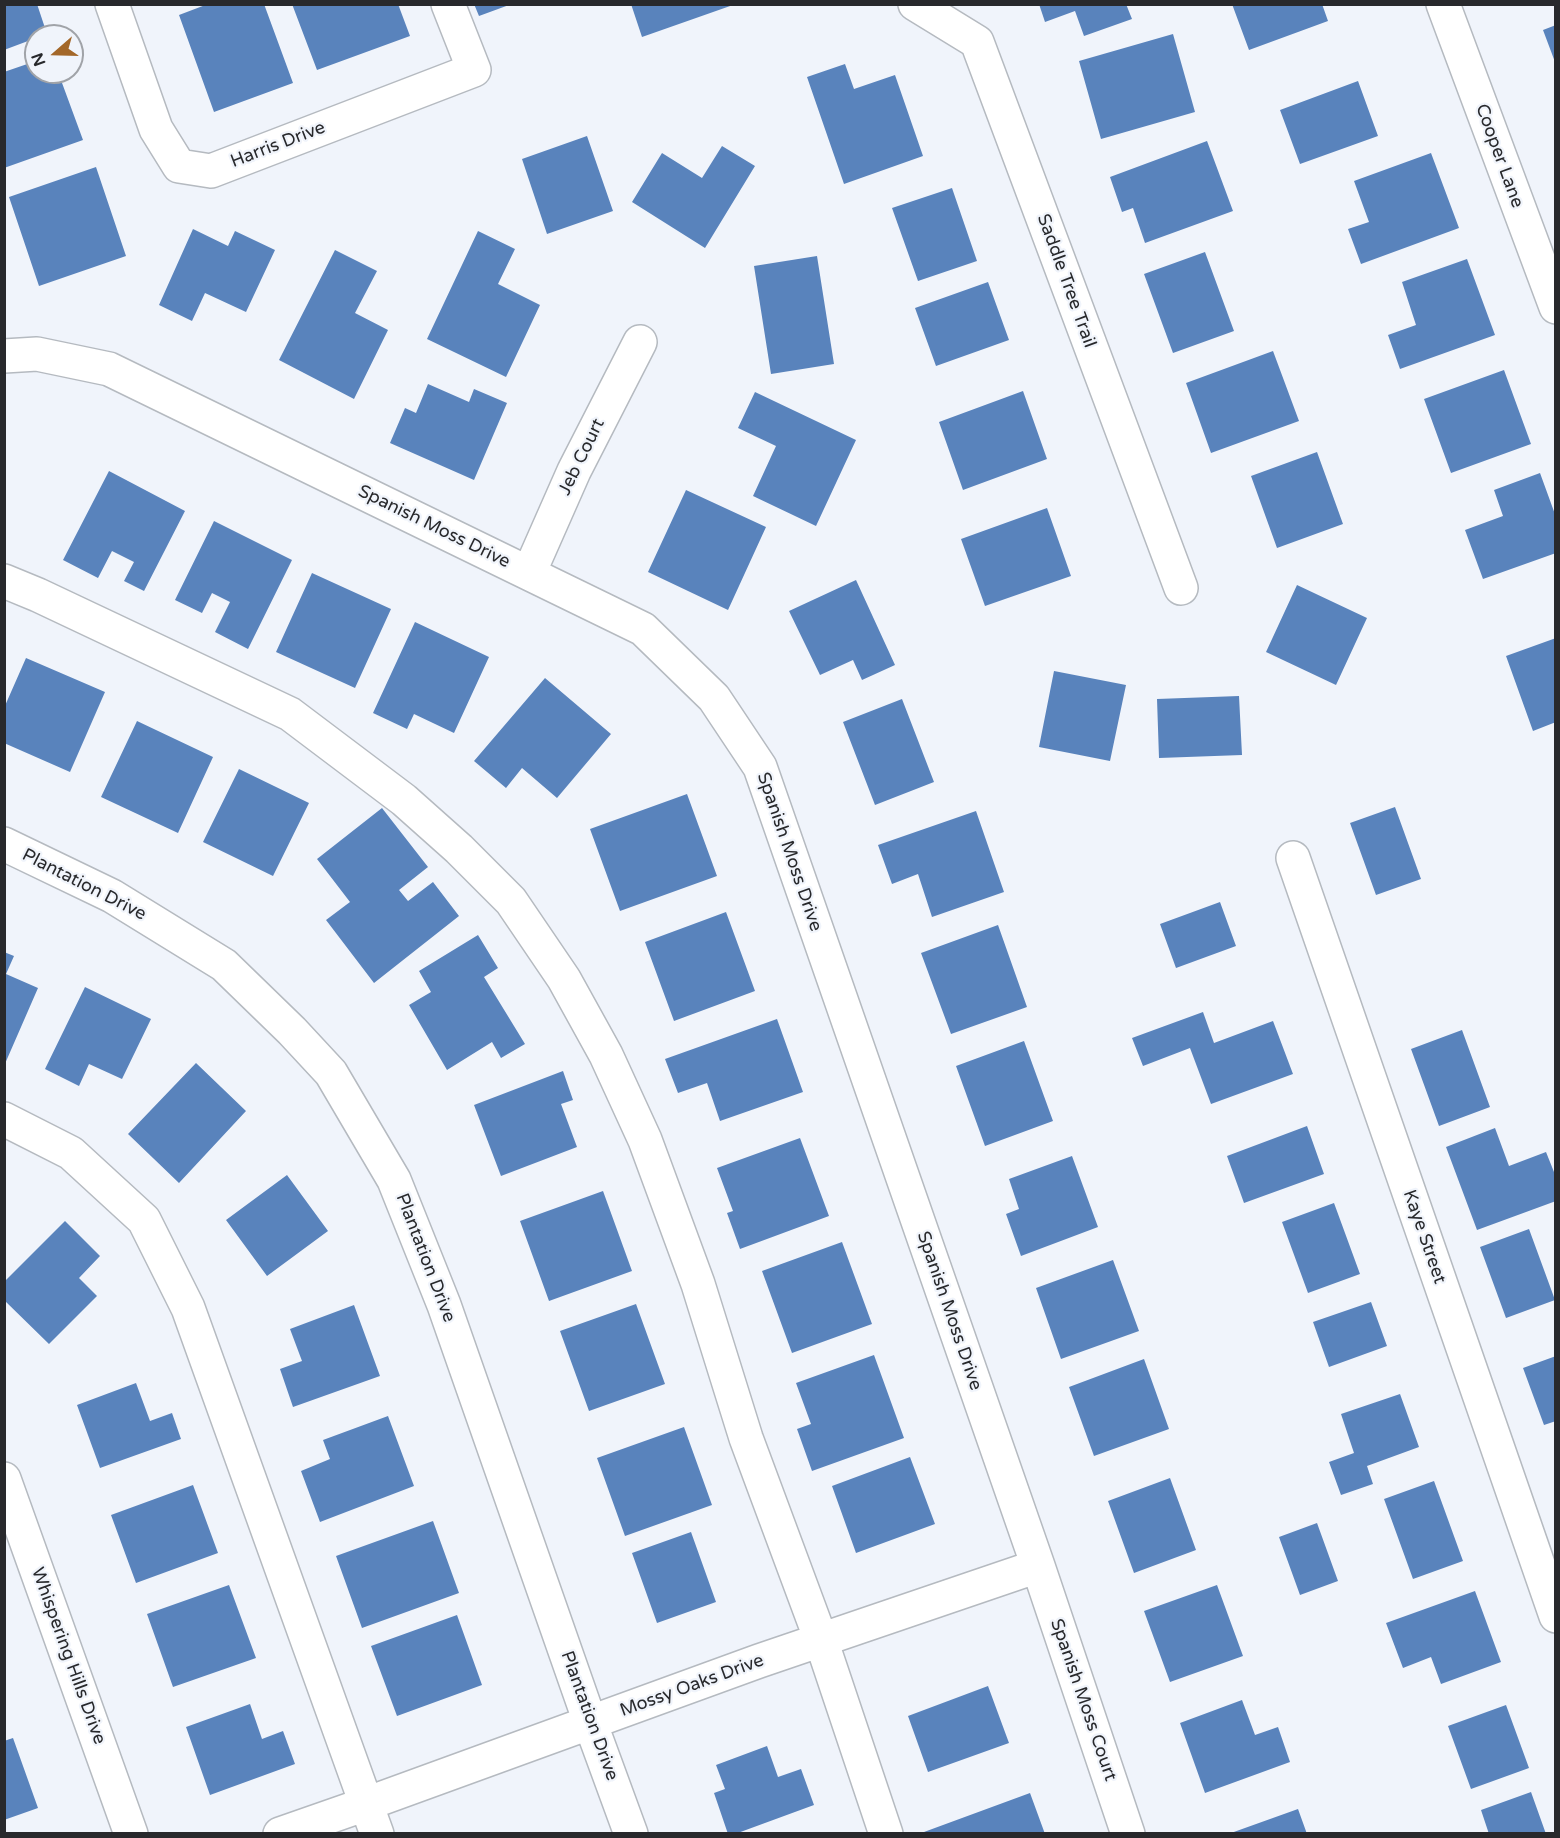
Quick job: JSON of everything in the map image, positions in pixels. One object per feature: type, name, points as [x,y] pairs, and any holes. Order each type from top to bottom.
[{"type":"street","name":"Harris Drive","points":[[112,4],[156,129],[179,166],[211,171],[474,69],[447,4]]},
{"type":"street","name":"Saddle Tree Trail","points":[[915,4],[977,42],[1181,588]]},
{"type":"street","name":"Cooper Lane","points":[[1443,4],[1556,307]]},
{"type":"street","name":"Jeb Court","points":[[529,573],[574,471],[640,342]]},
{"type":"street","name":"Spanish Moss Drive","points":[[4,356],[37,354],[109,369],[643,629],[714,698],[760,767],[1038,1566]]},
{"type":"street","points":[[4,581],[290,714],[404,800],[459,849],[511,901],[564,979],[606,1055],[645,1140],[698,1284],[746,1438],[821,1640],[886,1833]]},
{"type":"street","name":"Plantation Drive","points":[[4,844],[112,896],[224,966],[292,1031],[331,1073],[394,1180],[440,1294],[631,1833]]},
{"type":"street","name":"Kaye Street","points":[[1293,858],[1556,1616]]},
{"type":"street","points":[[4,1119],[71,1154],[144,1220],[188,1308],[372,1819]]},
{"type":"street","name":"Whispering Hills Drive","points":[[4,1479],[131,1833]]},
{"type":"street","name":"Mossy Oaks Drive","points":[[280,1833],[372,1819],[590,1722],[1038,1566]]},
{"type":"street","name":"Spanish Moss Court","points":[[1038,1566],[1128,1833]]},
{"type":"building","points":[[4,4],[37,4],[44,24],[24,24],[24,42],[4,50]]},
{"type":"building","points":[[208,4],[264,4],[293,83],[214,112],[179,15]]},
{"type":"building","points":[[292,4],[398,4],[410,36],[317,70]]},
{"type":"building","points":[[474,4],[509,4],[509,5],[479,16]]},
{"type":"building","points":[[631,4],[733,4],[733,5],[642,37]]},
{"type":"building","points":[[1039,4],[1126,4],[1132,19],[1084,36],[1075,11],[1045,22]]},
{"type":"building","points":[[1232,4],[1322,4],[1328,21],[1249,50]]},
{"type":"building","points":[[1556,25],[1556,62],[1555,62],[1543,30]]},
{"type":"building","points":[[1173,34],[1195,112],[1101,139],[1079,61]]},
{"type":"building","points":[[845,64],[854,89],[895,75],[923,156],[844,184],[807,77]]},
{"type":"building","points":[[24,65],[24,84],[62,84],[83,140],[4,168],[4,72]]},
{"type":"building","points":[[1358,81],[1378,136],[1300,164],[1280,110]]},
{"type":"building","points":[[587,136],[613,211],[547,234],[522,159]]},
{"type":"building","points":[[1207,141],[1233,211],[1145,243],[1133,208],[1122,212],[1110,177]]},
{"type":"building","points":[[722,146],[755,166],[705,248],[632,202],[662,153],[702,178]]},
{"type":"building","points":[[1431,153],[1459,228],[1361,264],[1348,229],[1369,222],[1354,181]]},
{"type":"building","points":[[96,167],[126,256],[39,286],[9,197]]},
{"type":"building","points":[[952,188],[977,261],[918,281],[892,208]]},
{"type":"building","points":[[193,229],[228,246],[235,231],[275,250],[246,312],[205,293],[192,321],[159,305]]},
{"type":"building","points":[[478,231],[515,249],[498,284],[540,305],[506,377],[427,339]]},
{"type":"building","points":[[335,250],[377,271],[355,313],[388,330],[354,399],[279,360]]},
{"type":"building","points":[[1205,252],[1234,331],[1173,353],[1144,274]]},
{"type":"building","points":[[817,256],[834,364],[771,374],[754,266]]},
{"type":"building","points":[[1467,259],[1495,335],[1400,369],[1388,335],[1416,325],[1402,282]]},
{"type":"building","points":[[988,282],[1009,340],[936,366],[915,308]]},
{"type":"building","points":[[1273,351],[1299,421],[1211,453],[1186,383]]},
{"type":"building","points":[[1504,370],[1531,444],[1451,473],[1424,399]]},
{"type":"building","points":[[428,384],[469,402],[474,389],[507,403],[474,480],[390,443],[405,408],[416,413]]},
{"type":"building","points":[[1023,391],[1047,459],[963,490],[939,422]]},
{"type":"building","points":[[755,392],[856,440],[816,526],[753,496],[776,446],[738,428]]},
{"type":"building","points":[[1317,452],[1343,524],[1277,548],[1251,476]]},
{"type":"building","points":[[109,471],[185,511],[144,591],[124,581],[134,562],[112,551],[98,578],[63,560]]},
{"type":"building","points":[[1540,473],[1556,517],[1556,553],[1483,579],[1465,530],[1503,516],[1494,490]]},
{"type":"building","points":[[686,490],[766,527],[728,610],[648,572]]},
{"type":"building","points":[[1047,508],[1071,576],[985,606],[961,539]]},
{"type":"building","points":[[214,521],[292,560],[248,649],[215,632],[230,602],[212,593],[202,613],[175,600]]},
{"type":"building","points":[[312,573],[391,609],[355,688],[276,652]]},
{"type":"building","points":[[856,580],[895,665],[862,680],[853,660],[820,675],[789,611]]},
{"type":"building","points":[[1297,585],[1367,618],[1336,685],[1266,652]]},
{"type":"building","points":[[415,622],[489,657],[454,733],[414,714],[407,729],[373,713]]},
{"type":"building","points":[[1556,638],[1556,722],[1533,731],[1506,656]]},
{"type":"building","points":[[26,658],[105,692],[70,772],[4,743],[4,708]]},
{"type":"building","points":[[1054,671],[1126,685],[1110,761],[1039,747]]},
{"type":"building","points":[[545,678],[611,734],[557,798],[522,768],[506,788],[474,761]]},
{"type":"building","points":[[1239,696],[1242,755],[1159,758],[1157,699]]},
{"type":"building","points":[[902,699],[934,782],[875,805],[843,722]]},
{"type":"building","points":[[137,721],[213,757],[178,833],[101,797]]},
{"type":"building","points":[[239,769],[309,803],[273,876],[203,842]]},
{"type":"building","points":[[687,794],[717,876],[620,911],[590,829]]},
{"type":"building","points":[[1395,807],[1421,879],[1376,895],[1350,823]]},
{"type":"building","points":[[382,808],[428,867],[399,890],[408,901],[433,882],[459,916],[374,983],[326,920],[350,902],[317,859]]},
{"type":"building","points":[[976,811],[1004,892],[932,917],[918,874],[892,884],[878,845]]},
{"type":"building","points":[[1220,902],[1236,946],[1176,968],[1160,924]]},
{"type":"building","points":[[726,912],[755,991],[674,1021],[645,942]]},
{"type":"building","points":[[998,925],[1027,1007],[951,1034],[921,953]]},
{"type":"building","points":[[478,935],[498,968],[484,977],[525,1044],[501,1058],[492,1042],[447,1070],[409,1005],[431,992],[419,971]]},
{"type":"building","points":[[4,952],[14,956],[6,974],[38,988],[4,1066]]},
{"type":"building","points":[[85,987],[151,1019],[122,1079],[89,1064],[79,1086],[45,1069]]},
{"type":"building","points":[[1203,1012],[1214,1043],[1273,1021],[1293,1074],[1211,1104],[1190,1048],[1143,1066],[1132,1038]]},
{"type":"building","points":[[777,1019],[803,1092],[720,1121],[707,1083],[678,1093],[665,1059]]},
{"type":"building","points":[[1462,1030],[1490,1107],[1439,1126],[1411,1049]]},
{"type":"building","points":[[1024,1041],[1053,1121],[985,1146],[956,1066]]},
{"type":"building","points":[[196,1063],[246,1111],[179,1183],[128,1134]]},
{"type":"building","points":[[563,1071],[573,1100],[561,1104],[577,1147],[501,1176],[474,1105]]},
{"type":"building","points":[[1307,1126],[1324,1174],[1244,1203],[1227,1156]]},
{"type":"building","points":[[1495,1128],[1509,1166],[1546,1152],[1556,1177],[1556,1201],[1477,1230],[1446,1147]]},
{"type":"building","points":[[800,1138],[829,1216],[740,1249],[727,1213],[733,1211],[717,1168]]},
{"type":"building","points":[[1072,1156],[1098,1227],[1021,1256],[1006,1214],[1019,1209],[1009,1179]]},
{"type":"building","points":[[287,1175],[328,1231],[267,1276],[226,1220]]},
{"type":"building","points":[[603,1191],[632,1271],[549,1301],[520,1221]]},
{"type":"building","points":[[1334,1203],[1360,1274],[1308,1293],[1282,1222]]},
{"type":"building","points":[[65,1221],[100,1256],[79,1278],[97,1296],[49,1344],[4,1300],[4,1282]]},
{"type":"building","points":[[1529,1229],[1555,1300],[1506,1318],[1480,1247]]},
{"type":"building","points":[[842,1242],[872,1324],[792,1353],[762,1271]]},
{"type":"building","points":[[1113,1260],[1139,1331],[1061,1359],[1036,1288]]},
{"type":"building","points":[[1371,1302],[1387,1346],[1329,1367],[1313,1322]]},
{"type":"building","points":[[636,1304],[665,1384],[589,1411],[560,1331]]},
{"type":"building","points":[[354,1305],[380,1376],[293,1407],[280,1369],[302,1361],[290,1329]]},
{"type":"building","points":[[874,1355],[904,1438],[812,1471],[797,1429],[811,1424],[796,1383]]},
{"type":"building","points":[[1556,1356],[1556,1421],[1544,1425],[1523,1368]]},
{"type":"building","points":[[1144,1359],[1169,1429],[1094,1456],[1069,1387]]},
{"type":"building","points":[[136,1383],[150,1421],[172,1413],[181,1439],[100,1468],[77,1405]]},
{"type":"building","points":[[1400,1394],[1419,1447],[1367,1466],[1373,1484],[1341,1495],[1329,1462],[1354,1453],[1341,1414]]},
{"type":"building","points":[[388,1416],[414,1486],[320,1522],[301,1471],[330,1459],[323,1440]]},
{"type":"building","points":[[684,1427],[712,1505],[625,1536],[597,1458]]},
{"type":"building","points":[[910,1457],[935,1524],[856,1553],[832,1486]]},
{"type":"building","points":[[1170,1478],[1196,1550],[1134,1573],[1108,1501]]},
{"type":"building","points":[[1434,1481],[1463,1561],[1413,1579],[1384,1499]]},
{"type":"building","points":[[193,1485],[218,1553],[136,1583],[111,1515]]},
{"type":"building","points":[[433,1521],[459,1593],[362,1628],[336,1556]]},
{"type":"building","points":[[1317,1523],[1338,1581],[1300,1595],[1279,1537]]},
{"type":"building","points":[[691,1532],[716,1602],[657,1623],[632,1553]]},
{"type":"building","points":[[229,1585],[256,1658],[173,1687],[147,1614]]},
{"type":"building","points":[[1217,1585],[1243,1656],[1170,1682],[1144,1611]]},
{"type":"building","points":[[1475,1591],[1501,1662],[1441,1684],[1431,1657],[1403,1668],[1386,1623]]},
{"type":"building","points":[[457,1615],[482,1685],[397,1716],[371,1646]]},
{"type":"building","points":[[988,1686],[1009,1743],[928,1772],[908,1716]]},
{"type":"building","points":[[1242,1700],[1255,1735],[1278,1727],[1290,1762],[1205,1793],[1180,1723]]},
{"type":"building","points":[[250,1704],[262,1739],[283,1731],[295,1764],[210,1795],[186,1727]]},
{"type":"building","points":[[1506,1705],[1529,1768],[1471,1789],[1448,1726]]},
{"type":"building","points":[[13,1738],[38,1808],[4,1820],[4,1741]]},
{"type":"building","points":[[767,1746],[778,1777],[801,1769],[814,1805],[735,1834],[728,1834],[714,1793],[725,1789],[716,1765]]},
{"type":"building","points":[[1531,1792],[1546,1834],[1489,1834],[1481,1810]]},
{"type":"building","points":[[1030,1793],[1045,1834],[925,1834],[924,1832]]},
{"type":"building","points":[[1298,1809],[1307,1834],[1231,1834],[1231,1833]]}]
